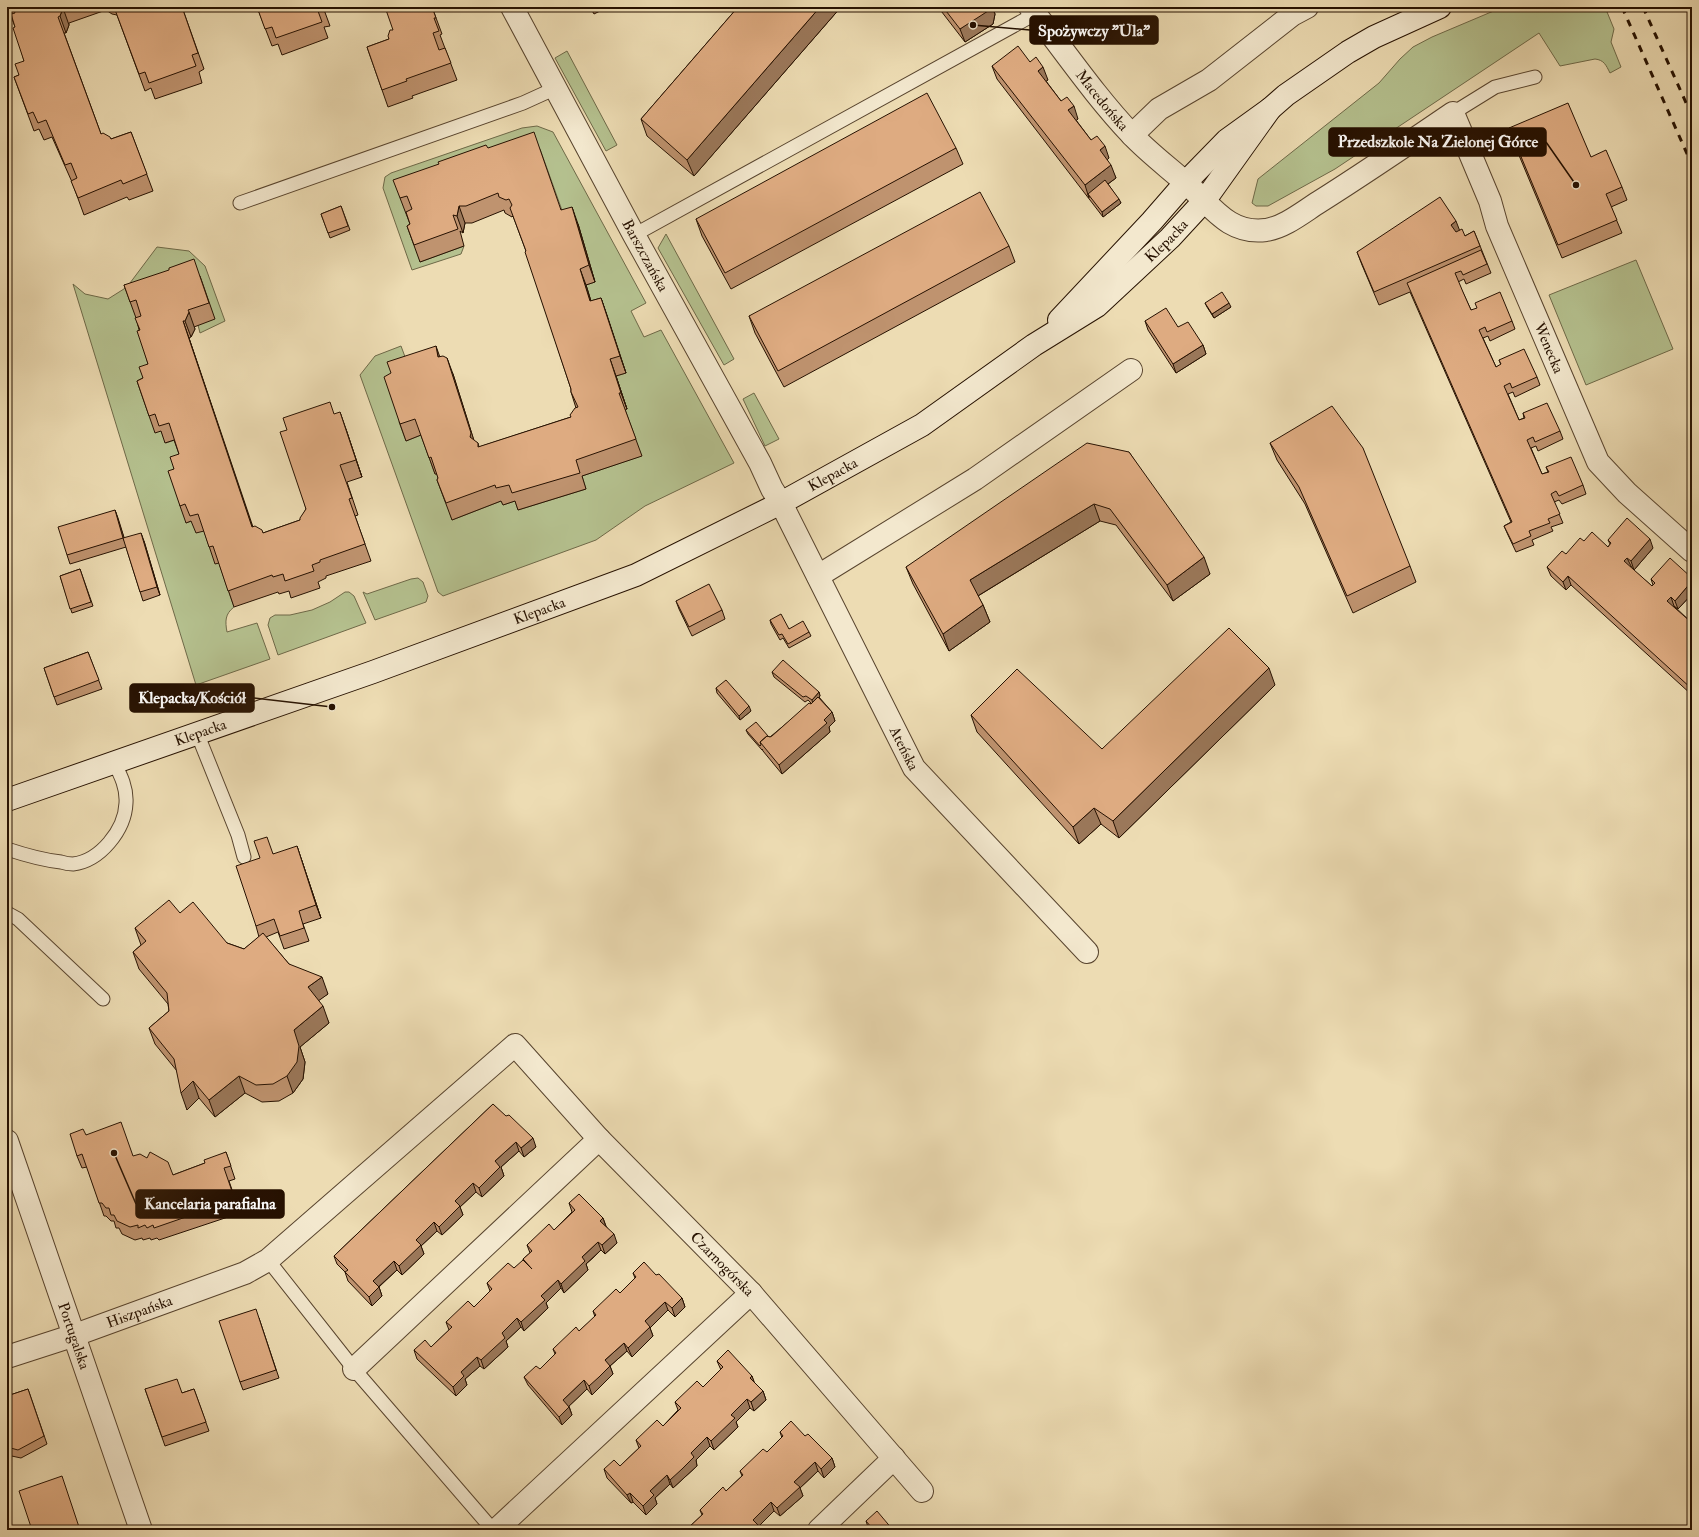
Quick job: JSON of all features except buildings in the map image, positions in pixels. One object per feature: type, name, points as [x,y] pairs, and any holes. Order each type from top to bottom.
[{"type":"street","name":"Barszczańska","points":[[512,7],[634,235],[781,503]]},
{"type":"street","points":[[1132,135],[1159,109],[1209,80],[1292,15],[1307,7]]},
{"type":"street","name":"Klepacka","points":[[1034,345],[1227,140],[1270,109],[1286,95],[1348,52],[1374,37],[1440,7]]},
{"type":"street","name":"Macedońska","points":[[1032,10],[1090,86],[1132,135],[1162,164],[1186,182],[1223,218],[1240,229],[1267,230],[1285,224],[1360,176],[1453,113]]},
{"type":"street","name":"Klepacka","points":[[7,800],[373,672],[636,575],[781,503],[922,425],[1034,345],[1097,306],[1170,238],[1205,200],[1270,109]]},
{"type":"street","name":"Wenecka","points":[[1453,113],[1490,201],[1497,226],[1598,462],[1627,492],[1692,551]]},
{"type":"street","points":[[818,576],[975,479],[1131,370]]},
{"type":"street","name":"Ateńska","points":[[781,503],[914,768],[1087,952]]},
{"type":"street","name":"Czarnogórska","points":[[515,1045],[599,1139],[751,1293],[922,1490]]},
{"type":"street","name":"Hiszpańska","points":[[7,1357],[75,1335],[245,1273],[268,1260],[515,1045]]},
{"type":"street","points":[[354,1369],[599,1139]]},
{"type":"street","name":"Portugalska","points":[[7,1140],[141,1530]]},
{"type":"street","points":[[496,1530],[751,1293]]},
{"type":"street","points":[[819,1530],[894,1458]]},
{"type":"lane","points":[[634,235],[1032,10]]},
{"type":"lane","points":[[1453,113],[1495,87],[1535,77]]},
{"type":"lane","points":[[240,203],[523,103],[556,88]]},
{"type":"lane","points":[[197,733],[238,835],[244,858]]},
{"type":"lane","points":[[7,848],[42,860],[73,864],[93,857],[110,843],[121,825],[126,804],[124,782],[114,762]]},
{"type":"lane","points":[[7,913],[18,919],[103,999]]},
{"type":"lane","points":[[268,1260],[354,1369],[493,1530]]},
{"type":"green space","points":[[1503,7],[1605,7],[1614,29],[1611,42],[1621,67],[1610,73],[1603,62],[1595,59],[1560,66],[1539,33],[1335,169],[1268,206],[1256,206],[1252,203],[1258,179],[1379,83],[1400,59],[1413,47],[1432,37]]},
{"type":"green space","points":[[567,51],[617,145],[606,151],[555,58]]},
{"type":"green space","points":[[537,126],[553,132],[646,303],[631,311],[644,337],[661,330],[734,463],[645,506],[596,540],[443,596],[438,592],[360,375],[375,356],[401,346],[411,373],[399,422],[406,441],[421,435],[435,474],[438,474],[452,520],[501,501],[503,505],[515,501],[518,510],[586,489],[582,476],[641,456],[625,410],[627,409],[616,376],[626,373],[596,318],[586,285],[595,282],[578,224],[568,227],[540,149],[413,212],[420,262],[464,246],[461,254],[412,270],[383,188],[385,177],[391,173],[522,128]]},
{"type":"green space","points":[[666,234],[734,359],[724,365],[658,248]]},
{"type":"green space","points":[[157,247],[189,251],[205,266],[225,321],[200,333],[198,325],[136,318],[154,380],[161,431],[166,443],[175,440],[185,471],[186,523],[192,521],[204,530],[219,563],[234,607],[226,618],[227,632],[257,623],[270,659],[196,685],[73,284],[85,294],[108,299],[127,287]]},
{"type":"green space","points":[[1636,260],[1673,349],[1586,385],[1549,295]]},
{"type":"green space","points":[[754,393],[779,439],[765,446],[743,399]]},
{"type":"green space","points":[[418,578],[423,582],[428,596],[426,602],[375,620],[363,592],[367,594]]},
{"type":"green space","points":[[345,592],[349,592],[354,596],[366,623],[278,655],[268,625],[270,618],[275,615],[290,615],[312,610],[330,602]]},
{"type":"railway","points":[[1622,7],[1692,165]]},
{"type":"railway","points":[[1643,7],[1692,116]]},
{"type":"place","name":"Spożywczy \"Ula\"","points":[[973,25]]},
{"type":"place","name":"Przedszkole Na Zielonej Górce","points":[[1576,185]]},
{"type":"place","name":"Klepacka/Kościół","points":[[332,707]]},
{"type":"place","name":"Kancelaria parafialna","points":[[114,1153]]}]
